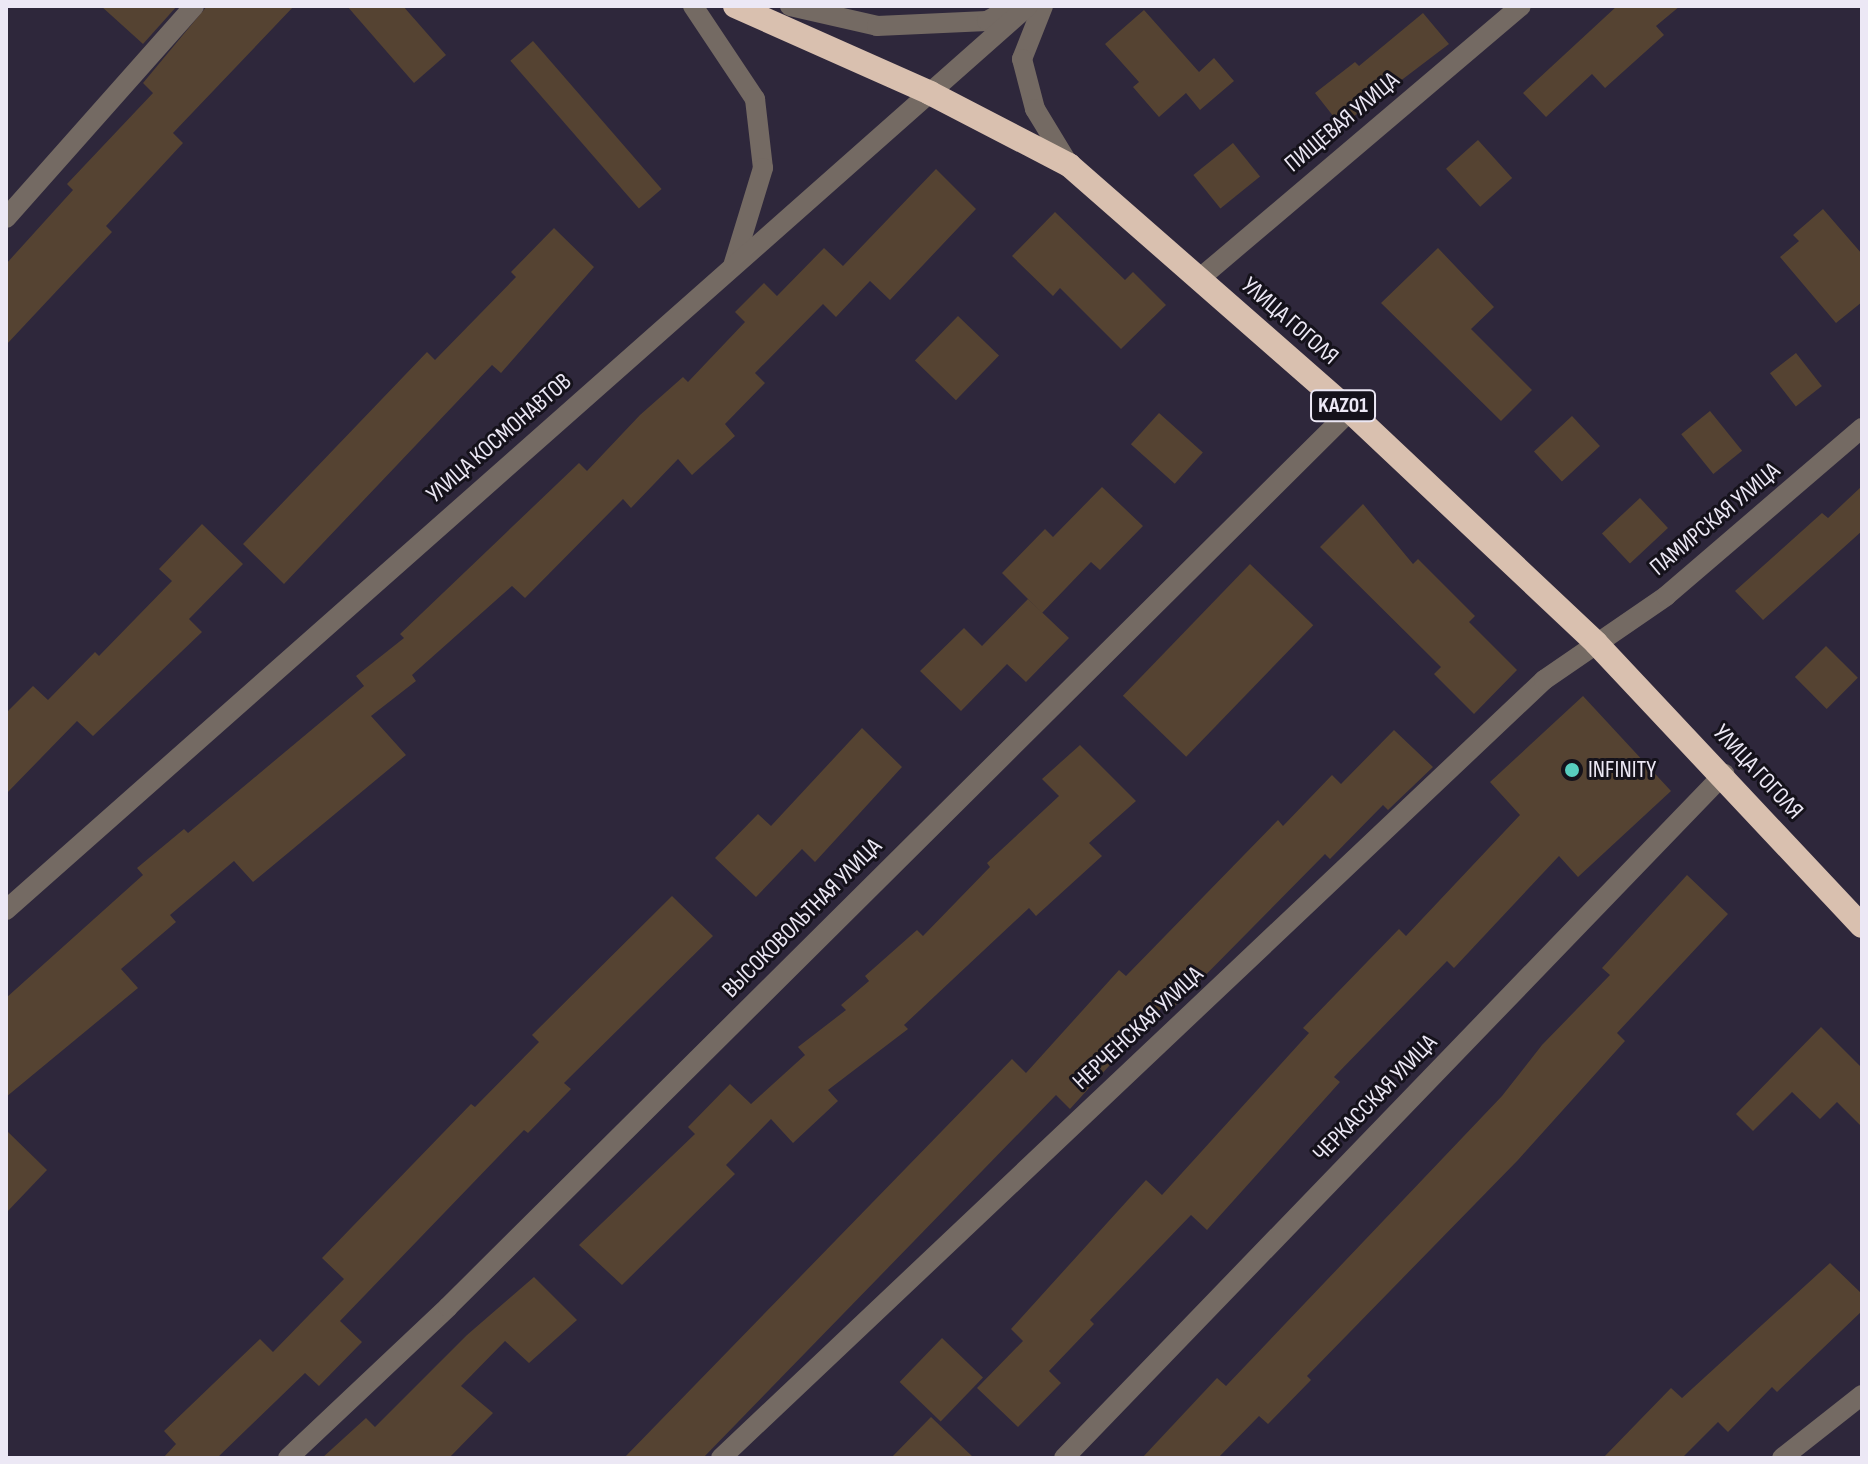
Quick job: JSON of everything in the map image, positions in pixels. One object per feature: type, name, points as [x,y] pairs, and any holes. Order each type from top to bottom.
[{"type":"highway","name":"УЛИЦА ГОГОЛЯ","points":[[735,6],[930,93],[1069,165],[1350,411],[1596,643],[1724,774],[1862,926]]},
{"type":"street","points":[[6,218],[194,6]]},
{"type":"street","points":[[693,6],[755,99],[763,168],[733,267]]},
{"type":"street","points":[[790,6],[877,26],[987,21],[1014,6]]},
{"type":"street","name":"УЛИЦА КОСМОНАВТОВ","points":[[6,910],[1028,6]]},
{"type":"street","points":[[1043,6],[1022,59],[1035,109],[1069,165]]},
{"type":"street","name":"ПИЩЕВАЯ УЛИЦА","points":[[1199,279],[1521,6]]},
{"type":"street","name":"ВЫСОКОВОЛЬТНАЯ УЛИЦА","points":[[288,1458],[448,1307],[1350,411]]},
{"type":"street","name":"ПАМИРСКАЯ УЛИЦА","points":[[1596,643],[1666,596],[1862,428]]},
{"type":"street","name":"НЕРЧЕНСКАЯ УЛИЦА","points":[[721,1458],[1544,680],[1596,643]]},
{"type":"street","name":"ЧЕРКАССКАЯ УЛИЦА","points":[[1064,1458],[1724,774]]},
{"type":"street","points":[[1782,1458],[1862,1395]]},
{"type":"building","points":[[101,6],[177,6],[143,44]]},
{"type":"building","points":[[207,6],[294,6],[173,133],[183,143],[106,226],[112,232],[6,345],[6,264],[73,190],[67,184],[153,93],[143,83]]},
{"type":"building","points":[[347,6],[403,6],[446,55],[414,83]]},
{"type":"building","points":[[1617,6],[1680,6],[1656,26],[1664,35],[1605,88],[1592,74],[1546,117],[1523,93]]},
{"type":"building","points":[[1144,10],[1199,72],[1214,58],[1234,81],[1200,110],[1186,93],[1159,117],[1133,87],[1139,82],[1105,44]]},
{"type":"building","points":[[1423,13],[1449,44],[1341,126],[1315,93],[1355,62],[1359,66]]},
{"type":"building","points":[[533,41],[662,189],[639,209],[510,61]]},
{"type":"building","points":[[1478,140],[1512,178],[1480,207],[1446,169]]},
{"type":"building","points":[[1233,143],[1260,176],[1220,209],[1193,175]]},
{"type":"building","points":[[936,169],[976,209],[890,300],[870,281],[836,317],[823,304],[755,373],[765,383],[725,424],[735,436],[692,475],[678,459],[631,508],[623,499],[525,598],[512,586],[412,675],[416,681],[371,716],[406,755],[253,882],[234,861],[170,915],[176,922],[121,969],[138,988],[6,1097],[6,998],[143,875],[137,868],[184,829],[188,833],[364,686],[356,676],[404,638],[400,634],[579,463],[587,471],[640,415],[683,377],[688,382],[745,322],[735,312],[764,283],[777,296],[824,248],[843,266]]},
{"type":"building","points":[[1823,209],[1862,254],[1862,302],[1836,323],[1780,257],[1799,241],[1793,235]]},
{"type":"building","points":[[1055,212],[1125,280],[1133,272],[1166,305],[1121,349],[1060,288],[1053,296],[1012,256]]},
{"type":"building","points":[[554,228],[594,267],[501,373],[492,365],[284,584],[243,544],[427,352],[435,360],[516,277],[511,272]]},
{"type":"building","points":[[1438,248],[1494,307],[1471,329],[1532,390],[1501,421],[1381,303]]},
{"type":"building","points":[[958,316],[999,356],[956,400],[915,361]]},
{"type":"building","points":[[1796,353],[1822,386],[1796,406],[1770,373]]},
{"type":"building","points":[[1710,411],[1742,451],[1713,474],[1681,434]]},
{"type":"building","points":[[1159,413],[1203,452],[1175,484],[1131,444]]},
{"type":"building","points":[[1572,416],[1600,446],[1562,481],[1534,451]]},
{"type":"building","points":[[1862,486],[1862,531],[1763,620],[1735,591],[1822,513],[1828,518]]},
{"type":"building","points":[[1102,487],[1143,526],[1100,570],[1091,562],[1042,613],[1002,573],[1045,529],[1053,537]]},
{"type":"building","points":[[1640,498],[1668,528],[1630,563],[1602,533]]},
{"type":"building","points":[[1363,504],[1413,564],[1418,559],[1475,616],[1469,622],[1517,670],[1474,714],[1434,674],[1441,667],[1320,547]]},
{"type":"building","points":[[202,524],[243,564],[189,619],[202,632],[93,736],[77,721],[6,794],[6,713],[33,686],[48,700],[95,652],[99,656],[172,581],[159,569]]},
{"type":"building","points":[[1250,564],[1313,625],[1186,757],[1123,696]]},
{"type":"building","points":[[1028,599],[1069,638],[1026,682],[1007,664],[961,711],[920,671],[964,628],[982,646]]},
{"type":"building","points":[[1826,646],[1858,678],[1827,709],[1795,677]]},
{"type":"building","points":[[1583,696],[1671,791],[1578,877],[1559,856],[1454,968],[1447,961],[1334,1077],[1340,1082],[1207,1230],[1191,1215],[1090,1320],[1094,1324],[1049,1371],[1061,1383],[1018,1427],[977,1388],[1023,1341],[1011,1329],[1146,1180],[1162,1195],[1309,1033],[1303,1028],[1399,929],[1406,936],[1520,815],[1490,782]]},
{"type":"building","points":[[862,728],[902,767],[815,862],[802,849],[756,897],[715,858],[758,814],[771,826]]},
{"type":"building","points":[[1394,730],[1433,767],[1388,810],[1383,805],[1330,859],[1325,854],[1173,1008],[1167,1002],[1070,1109],[1056,1095],[703,1458],[624,1458],[1012,1059],[1026,1073],[1119,970],[1126,976],[1278,820],[1283,826],[1332,775],[1341,784]]},
{"type":"building","points":[[1080,745],[1136,801],[1089,843],[1102,856],[1036,916],[1029,908],[904,1025],[908,1029],[828,1090],[838,1101],[793,1143],[771,1119],[726,1165],[735,1174],[622,1285],[579,1245],[695,1134],[688,1127],[730,1084],[751,1104],[805,1055],[798,1047],[846,1010],[841,1005],[869,981],[865,976],[917,930],[923,936],[990,867],[987,863],[1059,796],[1042,779]]},
{"type":"building","points":[[1687,875],[1728,914],[1617,1033],[1625,1041],[1518,1160],[1307,1376],[1311,1380],[1268,1424],[1259,1416],[1218,1458],[1142,1458],[1217,1378],[1226,1386],[1502,1096],[1542,1045],[1610,975],[1602,968]]},
{"type":"building","points":[[672,896],[713,936],[564,1083],[571,1089],[528,1133],[524,1130],[340,1321],[362,1342],[319,1386],[305,1373],[217,1458],[163,1458],[176,1444],[164,1431],[260,1339],[273,1352],[344,1279],[322,1258],[471,1104],[475,1107],[539,1042],[532,1035]]},
{"type":"building","points":[[1821,1027],[1862,1068],[1862,1127],[1837,1102],[1820,1119],[1792,1092],[1753,1131],[1736,1114]]},
{"type":"building","points":[[6,1130],[47,1170],[6,1213]]},
{"type":"building","points":[[1830,1263],[1862,1294],[1862,1311],[1777,1392],[1772,1387],[1728,1432],[1718,1422],[1682,1458],[1603,1458],[1671,1388],[1682,1398]]},
{"type":"building","points":[[534,1277],[577,1320],[529,1363],[505,1341],[461,1386],[493,1413],[449,1458],[322,1458],[366,1418],[375,1427],[467,1335]]},
{"type":"building","points":[[942,1338],[983,1378],[941,1421],[900,1382]]},
{"type":"building","points":[[931,1417],[974,1458],[891,1458]]},
{"type":"place","name":"INFINITY","points":[[1572,770]]}]
